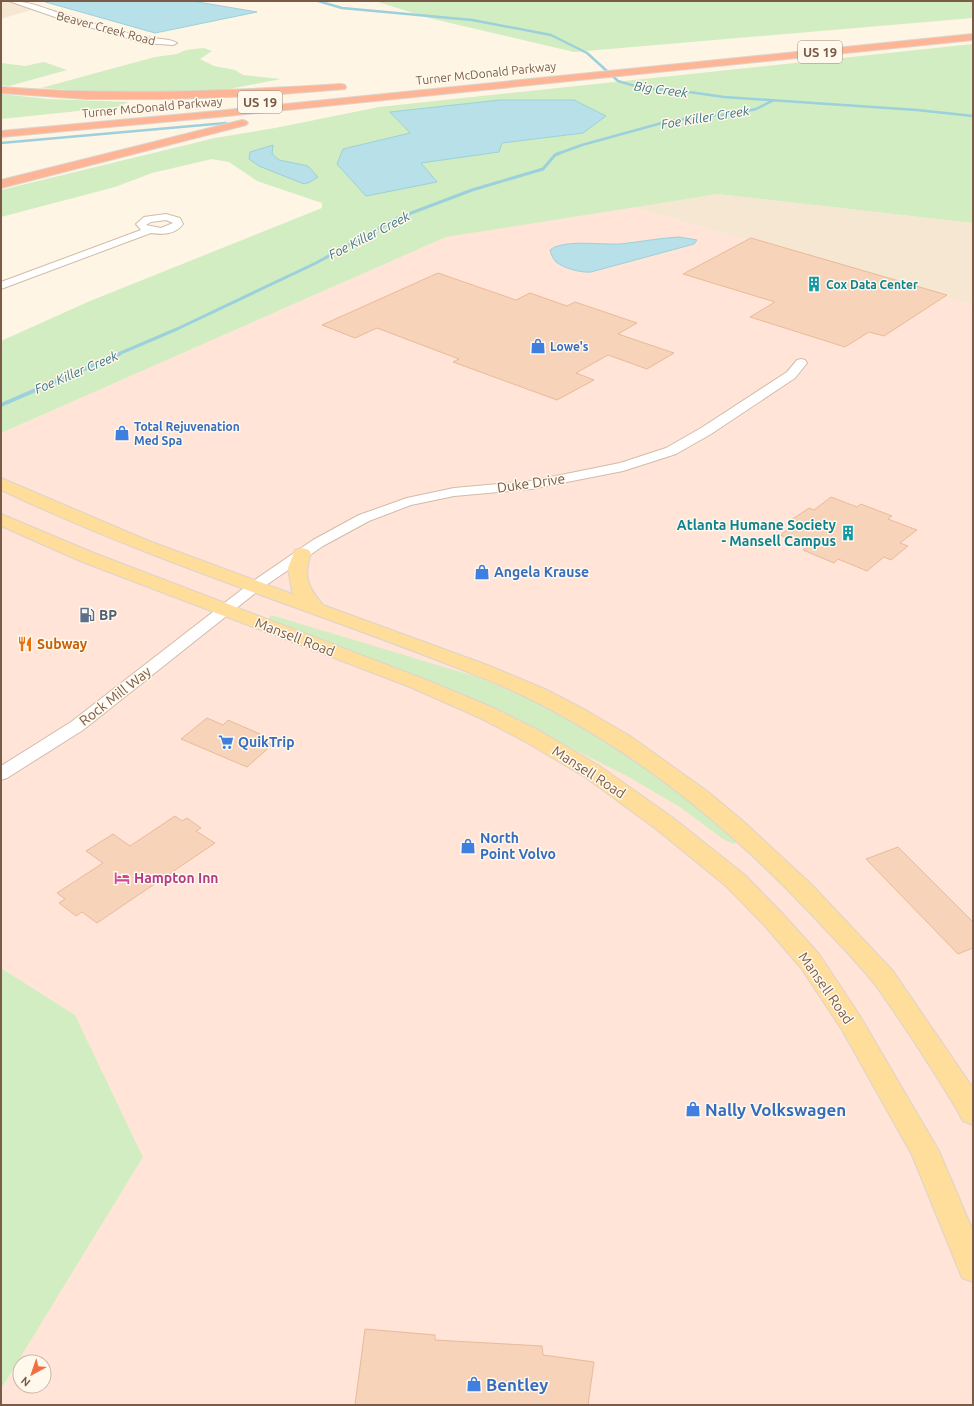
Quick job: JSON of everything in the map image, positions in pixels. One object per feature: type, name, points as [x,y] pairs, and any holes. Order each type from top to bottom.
[{"type":"highway","name":"Turner McDonald Parkway","points":[[1,126],[973,30]]},
{"type":"highway","name":"Turner McDonald Parkway","points":[[1,134],[973,37]]},
{"type":"highway","points":[[447,80],[518,76]]},
{"type":"highway","points":[[1,90],[76,95],[168,97],[354,86]]},
{"type":"highway","points":[[1,184],[251,121],[286,114],[470,88]]},
{"type":"main road","points":[[1,483],[132,542],[451,657],[539,694],[580,716],[624,743],[668,774],[717,812],[772,860],[799,886],[884,978],[926,1039],[973,1113]]},
{"type":"main road","name":"Mansell Road","points":[[1,519],[87,557],[439,692],[487,712],[532,736],[593,772],[664,823],[736,881],[773,919],[810,961],[851,1024],[925,1151],[973,1268]]},
{"type":"main road","points":[[302,554],[297,568],[302,592],[316,609]]},
{"type":"street","name":"Beaver Creek Road","points":[[13,1],[31,5],[40,9]]},
{"type":"street","name":"Beaver Creek Road","points":[[4,2],[40,9],[147,41],[173,43]]},
{"type":"street","points":[[1,279],[146,229],[1,286]]},
{"type":"street","name":"Duke Drive","points":[[254,587],[318,543],[364,518],[407,502],[454,492],[531,485],[582,476],[623,467],[671,450],[706,431],[791,375],[800,363]]},
{"type":"street","name":"Rock Mill Way","points":[[1,774],[77,726],[254,587]]},
{"type":"shaded area","points":[[1,1],[25,1],[34,9],[1,19]]},
{"type":"shaded area","points":[[718,194],[973,223],[973,305],[632,207]]},
{"type":"shaded area","points":[[632,207],[973,305],[973,1405],[1,1405],[1,1389],[12,1371],[12,1394],[52,1394],[52,1354],[22,1354],[143,1157],[75,1015],[1,968],[1,433],[446,237]]},
{"type":"green space","points":[[375,1],[973,1],[973,18],[574,52],[429,18]]},
{"type":"green space","points":[[973,44],[973,223],[718,194],[446,237],[1,433],[1,341],[90,301],[322,208],[322,203],[257,181],[229,162],[212,159],[152,173],[115,187],[1,217],[1,190],[215,138],[275,128],[379,107]],"holes":[[[500,100],[573,100],[606,116],[583,133],[502,143],[499,152],[420,163],[436,182],[343,149],[410,133],[390,112]]]},
{"type":"green space","points":[[204,48],[212,51],[200,59],[214,66],[235,70],[243,75],[281,79],[224,90],[164,93],[103,92],[41,88],[155,57],[177,54],[186,50]]},
{"type":"green space","points":[[44,62],[67,70],[9,86],[1,85],[1,63],[25,66]]},
{"type":"green space","points":[[1,94],[48,99],[129,102],[117,107],[1,119]]},
{"type":"green space","points":[[271,615],[477,677],[552,710],[595,733],[632,757],[703,812],[737,841],[734,844],[723,839],[680,807],[627,776],[463,694],[271,623],[268,620]]},
{"type":"green space","points":[[1,968],[75,1015],[143,1157],[22,1354],[12,1354],[12,1371],[1,1389]]},
{"type":"water","points":[[42,1],[192,1],[257,12],[155,33]]},
{"type":"water","points":[[500,100],[574,100],[606,116],[583,133],[502,143],[499,152],[421,163],[437,182],[366,196],[337,164],[343,149],[410,133],[390,112]]},
{"type":"water","points":[[273,145],[272,154],[279,160],[308,166],[318,177],[304,184],[259,166],[249,159],[250,152]]},
{"type":"water","points":[[679,237],[697,240],[694,244],[591,272],[577,271],[559,264],[554,259],[550,250],[556,247],[573,244],[620,244]]},
{"type":"building","name":"Cox Data Center","points":[[751,238],[947,295],[884,336],[869,332],[845,347],[750,317],[775,302],[683,274]]},
{"type":"building","name":"Lowe's","points":[[438,273],[516,300],[530,293],[567,306],[575,302],[637,323],[618,334],[674,353],[647,369],[608,355],[576,373],[594,380],[557,400],[453,362],[459,359],[377,328],[355,338],[322,325]]},
{"type":"building","name":"Atlanta Humane Society - Mansell Campus","points":[[831,497],[857,507],[861,504],[892,516],[888,519],[917,530],[900,543],[908,546],[891,560],[884,557],[867,571],[838,559],[834,563],[803,550],[808,546],[780,535],[797,523],[791,520],[809,508],[814,510]]},
{"type":"building","name":"QuikTrip","points":[[207,718],[223,725],[228,720],[260,734],[256,738],[272,745],[247,767],[181,739]]},
{"type":"building","name":"Hampton Inn","points":[[175,816],[182,821],[187,818],[201,828],[196,831],[215,843],[97,923],[82,912],[76,916],[59,903],[65,899],[57,893],[103,863],[86,851],[113,834],[130,846]]},
{"type":"building","points":[[898,847],[973,922],[973,948],[958,954],[866,859]]},
{"type":"building","name":"Bentley","points":[[365,1329],[435,1335],[435,1340],[542,1346],[543,1355],[594,1362],[588,1405],[355,1405]]},
{"type":"waterway","name":"Big Creek","points":[[318,1],[342,8],[472,20],[551,35],[587,53],[618,81],[642,88],[682,91],[724,97],[917,110],[973,116]]},
{"type":"waterway","name":"Foe Killer Creek","points":[[557,154],[582,145],[669,121],[737,113],[756,109],[772,101]]},
{"type":"waterway","points":[[1,143],[226,123]]},
{"type":"waterway","name":"Foe Killer Creek","points":[[116,355],[177,329],[316,263],[398,218],[472,190],[543,169],[555,155],[560,153]]},
{"type":"waterway","name":"Foe Killer Creek","points":[[1,405],[119,354]]},
{"type":"place","name":"Cox Data Center","points":[[814,284]]},
{"type":"place","name":"Lowe's","points":[[538,346]]},
{"type":"place","name":"Total Rejuvenation Med Spa","points":[[122,433]]},
{"type":"place","name":"Atlanta Humane Society - Mansell Campus","points":[[848,533]]},
{"type":"place","name":"Angela Krause","points":[[482,572]]},
{"type":"place","name":"BP","points":[[87,615]]},
{"type":"place","name":"Subway","points":[[25,644]]},
{"type":"place","name":"QuikTrip","points":[[226,742]]},
{"type":"place","name":"North Point Volvo","points":[[468,846]]},
{"type":"place","name":"Hampton Inn","points":[[122,878]]},
{"type":"place","name":"Nally Volkswagen","points":[[693,1109]]},
{"type":"place","name":"Bentley","points":[[474,1384]]}]
